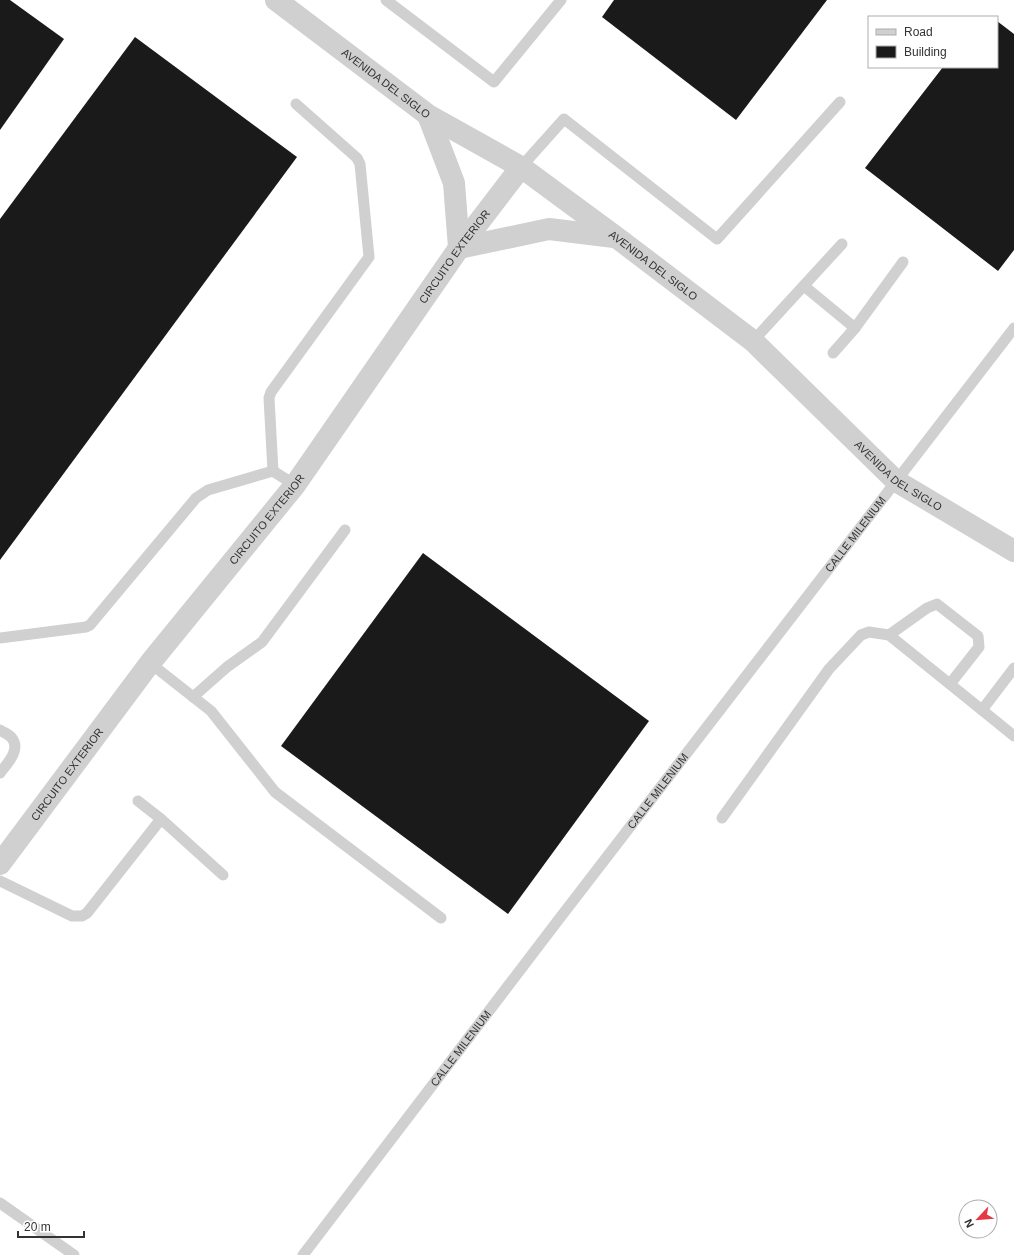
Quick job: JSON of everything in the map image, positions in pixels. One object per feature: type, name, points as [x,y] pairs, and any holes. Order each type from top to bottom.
[{"type":"street","name":"AVENIDA DEL SIGLO","points":[[276,0],[428,115],[521,167],[753,341],[896,481],[1014,551]]},
{"type":"street","points":[[428,115],[454,183],[458,248],[549,229],[616,237]]},
{"type":"street","name":"CIRCUITO EXTERIOR","points":[[0,864],[150,663],[295,485],[458,248],[521,167]]},
{"type":"lane","points":[[386,0],[494,82],[561,0]]},
{"type":"lane","points":[[521,167],[564,119],[717,239],[840,102]]},
{"type":"lane","points":[[273,471],[269,398],[271,392],[369,257],[360,164],[356,158],[296,104]]},
{"type":"lane","points":[[753,341],[842,244]]},
{"type":"lane","points":[[832,353],[855,328],[903,262]]},
{"type":"lane","points":[[804,286],[855,328]]},
{"type":"lane","name":"CALLE MILENIUM","points":[[303,1255],[556,923],[1014,328]]},
{"type":"lane","points":[[0,638],[86,627],[90,625],[196,498],[208,490],[273,471],[295,485]]},
{"type":"lane","points":[[193,697],[227,667],[262,642],[345,530]]},
{"type":"lane","points":[[889,635],[927,608],[937,604],[978,636],[979,646],[950,684]]},
{"type":"lane","points":[[722,818],[829,669],[861,635],[869,632],[889,635],[1014,736]]},
{"type":"lane","points":[[150,663],[211,711],[275,792],[441,918]]},
{"type":"lane","points":[[982,710],[1014,668]]},
{"type":"lane","points":[[0,730],[12,738],[15,744],[14,754],[0,773]]},
{"type":"lane","points":[[138,801],[223,875]]},
{"type":"lane","points":[[0,881],[72,916],[82,916],[87,913],[161,820]]},
{"type":"lane","points":[[0,1203],[74,1255]]},
{"type":"building","points":[[0,0],[10,0],[64,39],[0,130]]},
{"type":"building","points":[[614,0],[827,0],[736,120],[602,17]]},
{"type":"building","points":[[998,22],[1014,34],[1014,250],[998,271],[865,168],[942,68],[998,68]]},
{"type":"building","points":[[135,37],[297,157],[0,560],[0,219]]},
{"type":"building","points":[[423,553],[649,721],[508,914],[281,746]]}]
